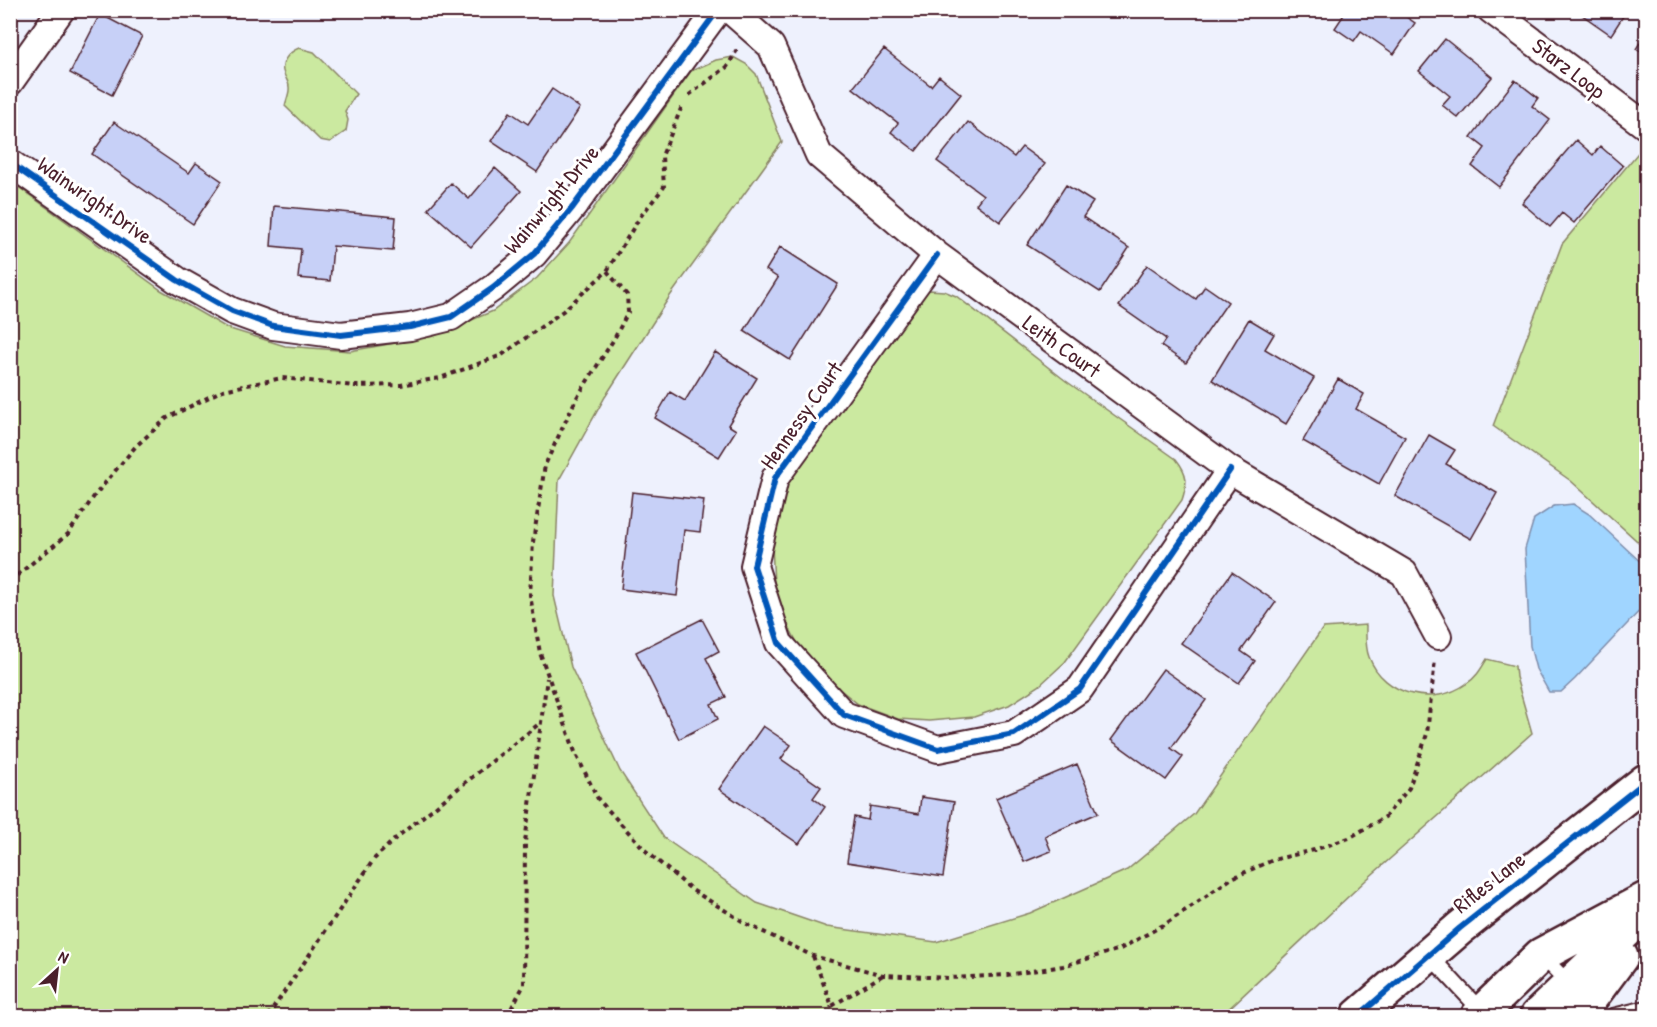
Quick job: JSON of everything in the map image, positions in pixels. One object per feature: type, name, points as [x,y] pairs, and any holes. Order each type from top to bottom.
[{"type":"street","points":[[10,82],[61,10]]},
{"type":"street","name":"Wainwright Drive","points":[[10,163],[177,280],[232,311],[273,326],[341,335],[410,327],[451,317],[493,288],[534,254],[573,207],[718,10]]},
{"type":"street","name":"Leith Court","points":[[730,10],[771,46],[819,155],[937,255],[1230,470],[1404,573],[1438,636]]},
{"type":"street","name":"Starz Loop","points":[[1491,10],[1647,126]]},
{"type":"street","name":"Hennessy Court","points":[[937,255],[775,478],[754,566],[779,643],[844,715],[938,749],[1014,734],[1080,689],[1230,470]]},
{"type":"street","name":"Rifles Lane","points":[[1358,1017],[1429,955],[1647,781]]},
{"type":"street","points":[[1580,997],[1647,898]]},
{"type":"street","points":[[1580,997],[1647,904]]},
{"type":"street","points":[[1580,997],[1647,911]]},
{"type":"street","points":[[1489,1016],[1580,997],[1647,922]]},
{"type":"street","points":[[1537,1017],[1580,997],[1647,937]]},
{"type":"lane","points":[[1429,955],[1489,1016]]},
{"type":"lane","points":[[1580,997],[1647,1008]]},
{"type":"path","points":[[507,1017],[524,985],[525,842],[547,677]]},
{"type":"path","points":[[268,1017],[374,860],[396,838],[540,723]]},
{"type":"path","points":[[813,956],[832,1006]]},
{"type":"path","points":[[826,1017],[832,1006],[883,975]]},
{"type":"green space","points":[[299,48],[314,52],[356,94],[345,111],[348,120],[346,131],[330,142],[320,140],[285,106],[289,89],[283,66],[289,55]]},
{"type":"green space","points":[[733,57],[746,64],[756,74],[782,142],[670,296],[605,397],[559,480],[554,596],[571,667],[620,771],[664,838],[757,903],[827,927],[936,942],[1030,913],[1127,870],[1194,814],[1323,628],[1366,625],[1367,649],[1376,670],[1386,681],[1411,694],[1439,695],[1453,691],[1473,679],[1487,659],[1515,666],[1532,733],[1366,880],[1221,1016],[11,1016],[10,181],[161,290],[227,328],[285,346],[350,351],[434,336],[493,311],[537,278],[569,243],[691,71],[716,60]]},
{"type":"green space","points":[[1642,148],[1646,149],[1646,549],[1571,481],[1493,426],[1562,244]]},
{"type":"green space","points":[[929,290],[944,291],[956,296],[1066,381],[1176,459],[1183,469],[1186,483],[1182,500],[1065,662],[1039,686],[1009,705],[974,717],[929,721],[898,719],[858,704],[832,683],[804,655],[785,620],[774,585],[772,545],[778,510],[792,473],[918,300]]},
{"type":"water","points":[[1573,504],[1589,514],[1646,567],[1646,604],[1561,692],[1549,692],[1536,669],[1530,646],[1525,549],[1534,519],[1554,506]]},
{"type":"building","points":[[1347,10],[1396,10],[1415,23],[1394,54],[1361,31],[1354,41],[1335,28]]},
{"type":"building","points":[[1584,10],[1627,10],[1611,35],[1581,14]]},
{"type":"building","points":[[100,14],[142,36],[112,95],[70,73]]},
{"type":"building","points":[[1646,33],[1646,55],[1636,49]]},
{"type":"building","points":[[1445,39],[1492,77],[1458,118],[1442,105],[1450,96],[1419,71]]},
{"type":"building","points":[[884,49],[931,86],[939,76],[961,94],[916,151],[891,132],[898,123],[853,88]]},
{"type":"building","points":[[1515,80],[1538,98],[1532,106],[1550,120],[1499,187],[1472,166],[1485,148],[1471,137]]},
{"type":"building","points":[[552,89],[580,108],[537,172],[491,141],[510,112],[528,124]]},
{"type":"building","points":[[114,122],[189,173],[196,163],[222,181],[193,224],[92,154]]},
{"type":"building","points":[[968,122],[1014,157],[1022,147],[1045,164],[1000,222],[976,204],[983,195],[937,161]]},
{"type":"building","points":[[1576,140],[1593,155],[1600,146],[1623,166],[1574,223],[1562,213],[1550,227],[1522,203]]},
{"type":"building","points":[[495,168],[521,191],[471,247],[428,209],[451,183],[469,199]]},
{"type":"building","points":[[1066,185],[1093,202],[1083,217],[1129,248],[1100,292],[1027,245]]},
{"type":"building","points":[[274,206],[396,217],[393,251],[333,246],[330,281],[298,278],[301,249],[271,246]]},
{"type":"building","points":[[780,247],[838,284],[790,360],[744,331],[778,278],[766,270]]},
{"type":"building","points":[[1147,265],[1196,299],[1205,286],[1228,302],[1186,363],[1161,346],[1166,339],[1119,306]]},
{"type":"building","points":[[1249,319],[1274,334],[1265,349],[1314,378],[1286,424],[1212,380]]},
{"type":"building","points":[[715,352],[757,378],[728,425],[736,430],[719,457],[655,418],[670,392],[685,401]]},
{"type":"building","points":[[1338,379],[1364,394],[1356,409],[1405,437],[1379,484],[1303,441]]},
{"type":"building","points":[[1429,435],[1455,450],[1446,464],[1497,493],[1471,539],[1395,496]]},
{"type":"building","points":[[632,492],[704,500],[700,532],[684,530],[677,596],[621,589]]},
{"type":"building","points":[[1232,572],[1276,602],[1241,651],[1255,661],[1239,683],[1181,643]]},
{"type":"building","points":[[702,619],[719,651],[706,658],[726,697],[711,704],[718,719],[679,739],[636,652]]},
{"type":"building","points":[[1163,669],[1206,700],[1171,748],[1183,757],[1166,780],[1111,740]]},
{"type":"building","points":[[763,726],[791,745],[781,759],[821,787],[813,798],[825,807],[799,844],[719,789]]},
{"type":"building","points":[[1077,764],[1098,813],[1045,836],[1051,851],[1024,862],[996,798]]},
{"type":"building","points":[[921,797],[954,802],[943,877],[847,862],[854,817],[868,820],[870,806],[919,814]]},
{"type":"cycle path","points":[[10,163],[177,280],[232,311],[273,326],[341,335],[410,327],[451,317],[493,288],[534,254],[573,207],[718,10]]},
{"type":"cycle path","points":[[937,255],[775,478],[754,566],[779,643],[844,715],[938,749],[1014,734],[1080,689],[1230,470]]},
{"type":"cycle path","points":[[1358,1016],[1460,928],[1646,781]]}]
